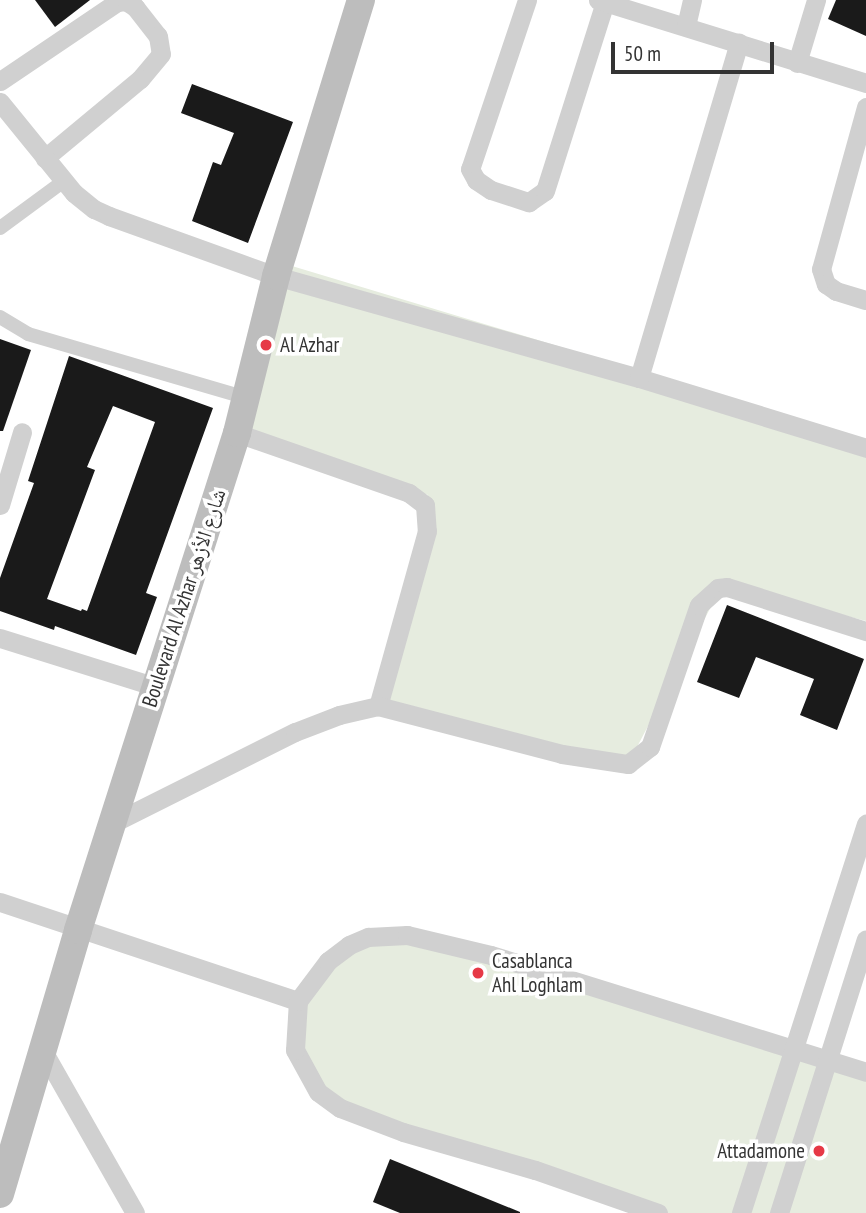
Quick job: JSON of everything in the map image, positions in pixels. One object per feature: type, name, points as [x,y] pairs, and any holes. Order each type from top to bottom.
[{"type":"main road","name":"Boulevard Al Azhar شارع الأزهر","points":[[0,1194],[78,930],[115,822],[237,433],[276,276],[361,0]]},
{"type":"street","points":[[527,0],[470,169],[476,180],[491,190],[529,202],[544,191],[602,1],[866,83]]},
{"type":"street","points":[[686,26],[692,0]]},
{"type":"street","points":[[797,63],[817,0]]},
{"type":"street","points":[[0,81],[117,2],[126,1],[135,7],[158,36],[161,54],[140,79],[45,158]]},
{"type":"street","points":[[639,378],[739,43]]},
{"type":"street","points":[[0,102],[64,181],[94,209],[276,276],[639,378],[866,448]]},
{"type":"street","points":[[866,107],[821,270],[826,284],[836,291],[866,300]]},
{"type":"street","points":[[0,228],[64,181]]},
{"type":"street","points":[[0,317],[28,334],[244,397]]},
{"type":"street","points":[[0,505],[22,432]]},
{"type":"street","points":[[237,433],[409,493],[425,505],[427,531],[378,706]]},
{"type":"street","points":[[115,822],[295,732],[339,715],[378,706],[562,754],[628,764],[650,747],[699,605],[713,590],[727,587],[866,631]]},
{"type":"street","points":[[0,638],[156,687]]},
{"type":"street","points":[[741,1213],[866,824]]},
{"type":"street","points":[[0,902],[298,1001]]},
{"type":"street","points":[[658,1213],[536,1170],[403,1132],[340,1108],[318,1091],[295,1050],[298,1001],[328,961],[349,945],[368,937],[407,935],[491,955],[866,1072]]},
{"type":"street","points":[[779,1213],[866,939]]},
{"type":"street","points":[[43,1051],[135,1213]]},
{"type":"shaded area","points":[[282,263],[866,439],[866,621],[723,584],[628,764],[378,706],[428,495],[231,427]]},
{"type":"shaded area","points":[[382,935],[432,942],[866,1074],[866,1213],[659,1213],[353,1119],[314,1085],[297,1042],[295,997],[328,955]]},
{"type":"building","points":[[35,0],[90,0],[55,27]]},
{"type":"building","points":[[836,0],[866,0],[866,36],[828,19]]},
{"type":"building","points":[[192,84],[293,122],[248,243],[192,221],[213,162],[221,165],[234,133],[181,113]]},
{"type":"building","points":[[0,339],[31,350],[3,431],[0,431]]},
{"type":"building","points":[[69,356],[213,408],[146,593],[157,597],[136,655],[55,626],[54,630],[0,611],[0,578],[34,483],[28,481]],"holes":[[[113,406],[155,422],[87,611],[47,599],[95,470],[87,467]]]},
{"type":"building","points":[[727,605],[864,659],[837,730],[800,715],[814,679],[756,657],[739,698],[697,682]]},
{"type":"building","points":[[390,1159],[520,1213],[400,1213],[373,1202]]},
{"type":"place","name":"Al Azhar","points":[[266,345]]},
{"type":"place","name":"Casablanca Ahl Loghlam","points":[[478,973]]},
{"type":"place","name":"Attadamone","points":[[819,1151]]}]
